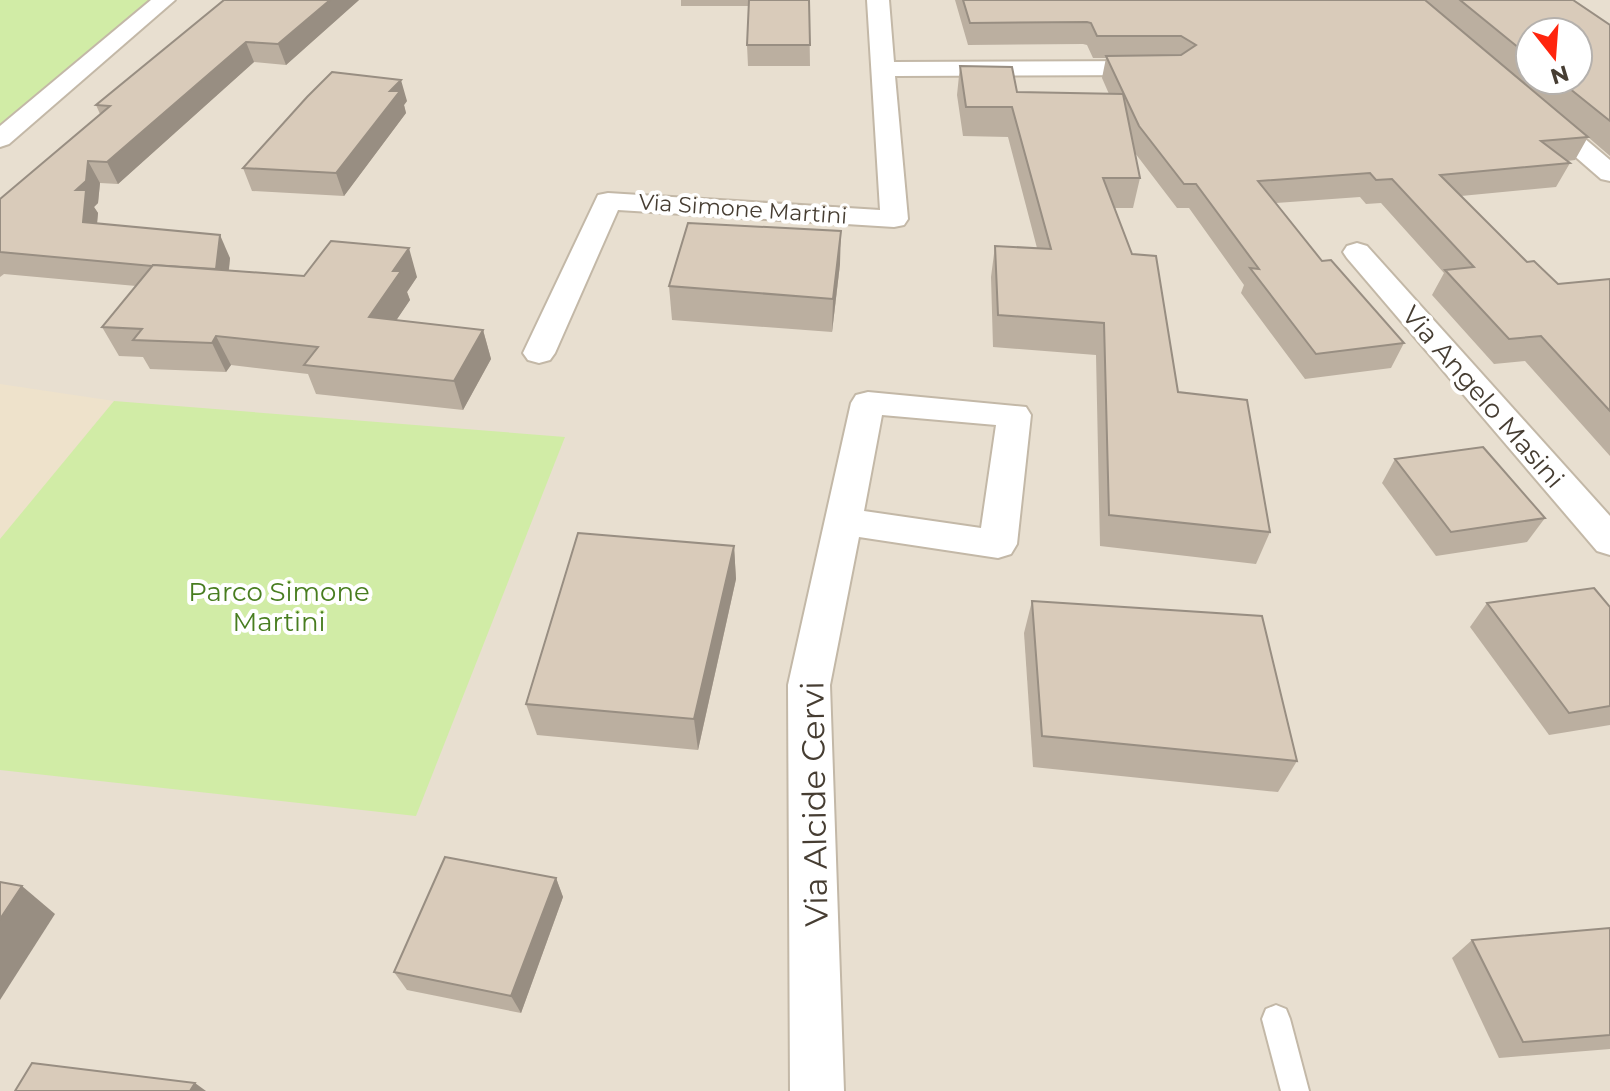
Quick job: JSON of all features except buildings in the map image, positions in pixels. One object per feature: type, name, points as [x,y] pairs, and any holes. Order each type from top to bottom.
[{"type":"street","points":[[0,139],[164,0]]},
{"type":"street","name":"Via Simone Martini","points":[[539,353],[608,201],[894,219],[878,0]]},
{"type":"street","points":[[884,69],[1175,68]]},
{"type":"street","points":[[1527,102],[1610,173]]},
{"type":"street","name":"Via Angelo Masini","points":[[1357,252],[1610,541]]},
{"type":"street","name":"Via Alcide Cervi","points":[[817,1091],[809,685],[842,521],[868,403],[1014,415],[998,544],[842,521]]},
{"type":"lane","points":[[1276,1019],[1295,1091]]},
{"type":"shaded area","points":[[0,0],[1610,0],[1610,1091],[0,1091]]},
{"type":"shaded area","points":[[0,384],[114,401],[0,540]]},
{"type":"green space","points":[[0,0],[164,0],[0,139]]},
{"type":"green space","name":"Parco Simone Martini","points":[[114,401],[565,437],[416,816],[0,770],[0,539]]}]
